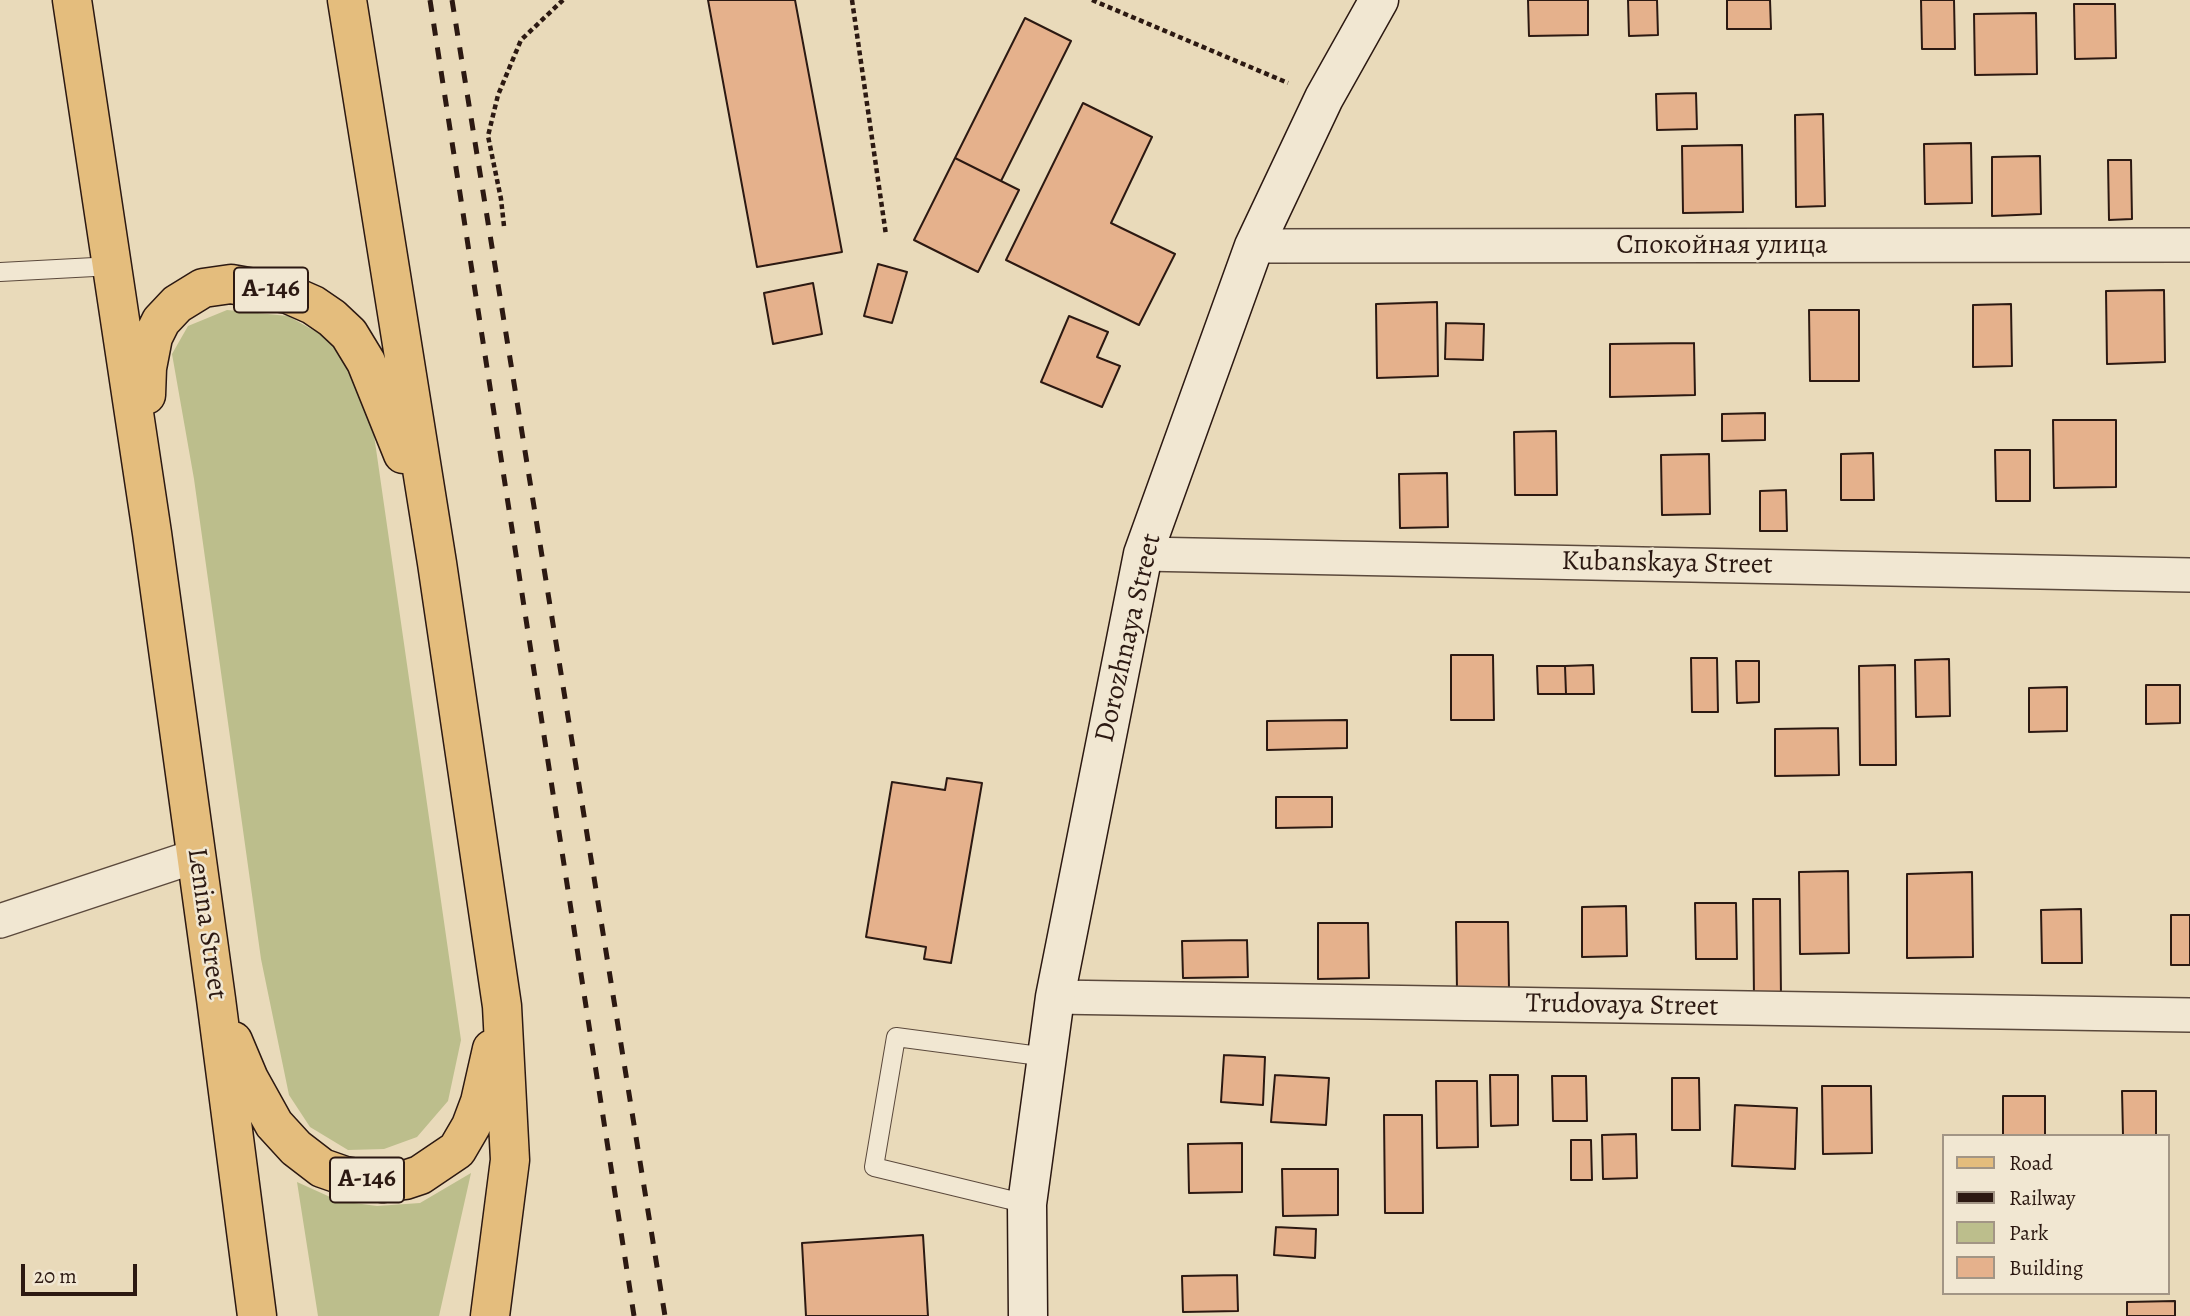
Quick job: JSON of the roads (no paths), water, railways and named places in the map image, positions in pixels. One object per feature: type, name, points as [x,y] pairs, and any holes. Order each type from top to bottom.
[{"type":"main road","name":"А-146","points":[[72,0],[152,533]]},
{"type":"main road","name":"А-146","points":[[347,0],[437,563],[502,1006],[510,1160],[490,1316]]},
{"type":"main road","name":"Dorozhnaya Street","points":[[1028,1316],[1027,1204],[1055,997],[1143,554],[1254,246],[1324,98],[1379,0]]},
{"type":"main road","name":"А-146","points":[[152,533],[146,402],[147,368],[153,337],[161,321],[177,304],[203,288],[230,284],[288,294],[313,305],[349,334],[370,372],[416,488],[437,563]]},
{"type":"main road","name":"Lenina Street","points":[[152,533],[257,1316]]},
{"type":"main road","name":"А-146","points":[[216,999],[249,1079],[274,1124],[296,1149],[322,1168],[345,1176],[383,1183],[405,1181],[420,1175],[457,1150],[471,1126],[480,1102],[502,1006]]},
{"type":"street","name":"Спокойная улица","points":[[1254,246],[2190,245]]},
{"type":"street","name":"Kubanskaya Street","points":[[1143,554],[2190,575]]},
{"type":"street","points":[[0,921],[197,856]]},
{"type":"street","name":"Trudovaya Street","points":[[1055,997],[2190,1015]]},
{"type":"lane","points":[[0,272],[113,266]]},
{"type":"lane","points":[[1027,1204],[874,1167],[896,1037],[1047,1056]]},
{"type":"railway","points":[[430,0],[634,1316]]},
{"type":"railway","points":[[452,0],[665,1316]]}]
